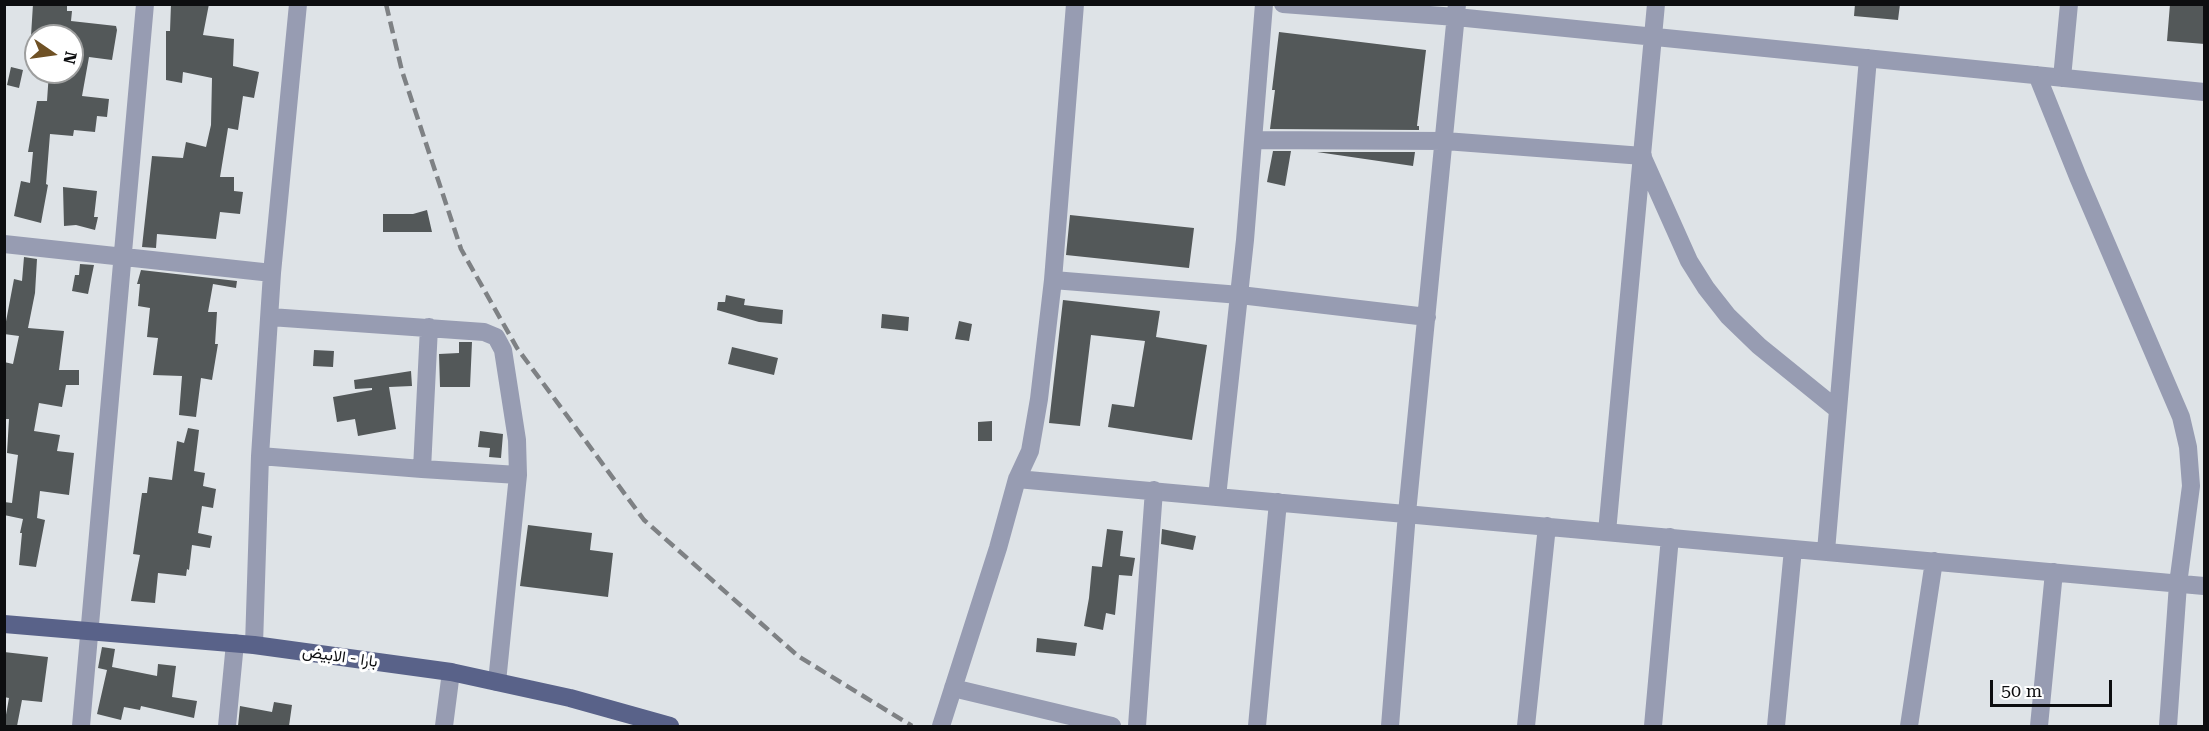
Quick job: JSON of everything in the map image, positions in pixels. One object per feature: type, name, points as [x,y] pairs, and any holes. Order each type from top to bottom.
[{"type":"main road","name":"بارا - الابيض","points":[[4,624],[254,645],[451,672],[570,698],[670,726]]},
{"type":"street","points":[[81,726],[145,4]]},
{"type":"street","points":[[254,645],[260,456],[272,273],[298,4]]},
{"type":"street","points":[[941,726],[998,548],[1017,479],[1030,451],[1040,399],[1053,280],[1075,4]]},
{"type":"street","points":[[1216,497],[1240,295],[1264,4]]},
{"type":"street","points":[[1283,4],[1456,11],[1653,37],[2205,92]]},
{"type":"street","points":[[1607,532],[1656,4]]},
{"type":"street","points":[[2062,78],[2068,4]]},
{"type":"street","points":[[1390,726],[1407,513],[1456,11]]},
{"type":"street","points":[[1826,551],[1868,58]]},
{"type":"street","points":[[2037,75],[2181,417],[2188,447],[2191,486],[2178,584],[2168,726]]},
{"type":"street","points":[[1253,140],[1445,141],[1643,156]]},
{"type":"street","points":[[1643,156],[1689,261],[1701,281],[1728,316],[1759,346],[1838,410]]},
{"type":"street","points":[[4,244],[272,273]]},
{"type":"street","points":[[1053,280],[1240,295],[1427,317]]},
{"type":"street","points":[[270,317],[429,327],[484,332],[496,337],[503,350],[517,440],[518,475],[497,682]]},
{"type":"street","points":[[422,469],[429,327]]},
{"type":"street","points":[[260,456],[518,475]]},
{"type":"street","points":[[1017,479],[2205,586]]},
{"type":"street","points":[[1137,726],[1154,490]]},
{"type":"street","points":[[1257,726],[1278,502]]},
{"type":"street","points":[[1526,726],[1547,526]]},
{"type":"street","points":[[1653,726],[1670,537]]},
{"type":"street","points":[[1776,726],[1793,549]]},
{"type":"street","points":[[1909,726],[1934,561]]},
{"type":"street","points":[[2039,726],[2054,572]]},
{"type":"street","points":[[227,726],[235,643]]},
{"type":"street","points":[[444,726],[451,672]]},
{"type":"street","points":[[953,688],[1112,726]]},
{"type":"building","points":[[33,4],[67,4],[67,11],[72,11],[71,21],[116,26],[117,30],[112,60],[89,57],[82,96],[109,99],[107,117],[97,116],[95,132],[74,130],[73,136],[50,134],[46,184],[48,185],[41,223],[14,216],[21,181],[30,183],[33,152],[28,152],[37,101],[47,101],[48,84],[84,84],[84,24],[32,24]]},
{"type":"building","points":[[171,4],[209,4],[203,35],[234,39],[233,66],[259,72],[254,98],[243,96],[238,130],[228,128],[220,177],[234,177],[234,191],[243,192],[240,214],[220,212],[216,239],[157,234],[156,248],[142,247],[152,156],[183,158],[186,142],[206,147],[211,125],[212,78],[183,72],[182,83],[166,80],[166,31],[170,31]]},
{"type":"building","points":[[1855,4],[1900,4],[1898,20],[1854,16]]},
{"type":"building","points":[[2170,4],[2205,4],[2205,44],[2167,41]]},
{"type":"building","points":[[1279,32],[1426,50],[1417,126],[1419,130],[1270,129]]},
{"type":"building","points":[[11,67],[23,70],[19,88],[7,85]]},
{"type":"building","points":[[1273,151],[1291,151],[1285,186],[1267,182]]},
{"type":"building","points":[[1317,152],[1415,152],[1413,166]]},
{"type":"building","points":[[63,187],[97,191],[94,217],[98,217],[95,230],[76,225],[64,226]]},
{"type":"building","points":[[427,210],[432,232],[383,232],[383,214],[413,214]]},
{"type":"building","points":[[1070,215],[1194,228],[1189,268],[1066,255]]},
{"type":"building","points":[[24,257],[37,259],[35,293],[28,328],[64,331],[59,370],[79,370],[79,385],[66,385],[62,407],[39,403],[34,431],[60,435],[57,451],[74,453],[69,495],[40,491],[37,518],[45,520],[36,567],[19,565],[23,519],[4,515],[4,502],[12,503],[18,455],[7,453],[9,419],[4,419],[4,362],[13,364],[19,336],[4,334],[4,332],[14,279],[22,281]]},
{"type":"building","points":[[80,264],[94,265],[88,294],[72,291],[75,275],[79,275]]},
{"type":"building","points":[[141,270],[237,281],[236,288],[213,284],[208,312],[217,312],[215,344],[218,344],[212,380],[201,378],[196,417],[179,415],[182,376],[153,375],[158,338],[147,337],[150,308],[138,306],[140,284],[137,284]]},
{"type":"building","points":[[726,295],[745,299],[744,305],[783,310],[782,324],[759,322],[717,310],[718,302],[725,302]]},
{"type":"building","points":[[1063,300],[1160,311],[1156,337],[1207,345],[1192,440],[1108,427],[1112,404],[1134,407],[1145,341],[1091,335],[1080,426],[1049,423]]},
{"type":"building","points":[[882,314],[909,317],[908,331],[881,328]]},
{"type":"building","points":[[959,321],[972,324],[969,341],[955,339]]},
{"type":"building","points":[[459,342],[472,342],[470,387],[440,387],[439,354],[459,353]]},
{"type":"building","points":[[732,347],[778,358],[774,375],[728,364]]},
{"type":"building","points":[[314,350],[334,351],[333,367],[313,366]]},
{"type":"building","points":[[411,371],[412,386],[389,387],[396,429],[358,436],[355,419],[337,422],[333,397],[372,390],[372,388],[355,389],[354,380]]},
{"type":"building","points":[[992,421],[992,441],[978,441],[978,422]]},
{"type":"building","points":[[188,428],[199,430],[194,471],[205,473],[203,486],[216,489],[213,508],[202,506],[198,533],[212,536],[210,548],[192,545],[189,570],[187,569],[186,576],[158,573],[155,603],[131,601],[140,555],[133,554],[142,493],[147,493],[149,477],[172,480],[177,441],[184,443]]},
{"type":"building","points":[[480,431],[503,434],[501,458],[489,457],[490,448],[478,447]]},
{"type":"building","points":[[528,525],[592,533],[590,550],[613,553],[608,597],[520,586]]},
{"type":"building","points":[[1107,529],[1123,531],[1120,556],[1135,558],[1132,576],[1119,575],[1115,615],[1106,613],[1103,630],[1084,626],[1092,566],[1102,567]]},
{"type":"building","points":[[1162,529],[1196,536],[1193,550],[1161,544]]},
{"type":"building","points":[[1037,638],[1077,643],[1075,656],[1036,652]]},
{"type":"building","points":[[102,647],[115,649],[112,667],[157,676],[158,664],[176,666],[172,697],[197,701],[194,718],[141,706],[140,710],[124,707],[121,720],[97,714],[107,670],[98,668]]},
{"type":"building","points":[[4,652],[48,657],[42,702],[22,700],[17,726],[4,726],[9,698],[4,697]]},
{"type":"building","points":[[274,702],[292,705],[289,726],[238,726],[240,706],[272,712]]},
{"type":"railway","points":[[386,4],[402,71],[461,249],[517,348],[644,520],[798,656],[912,726]]}]
